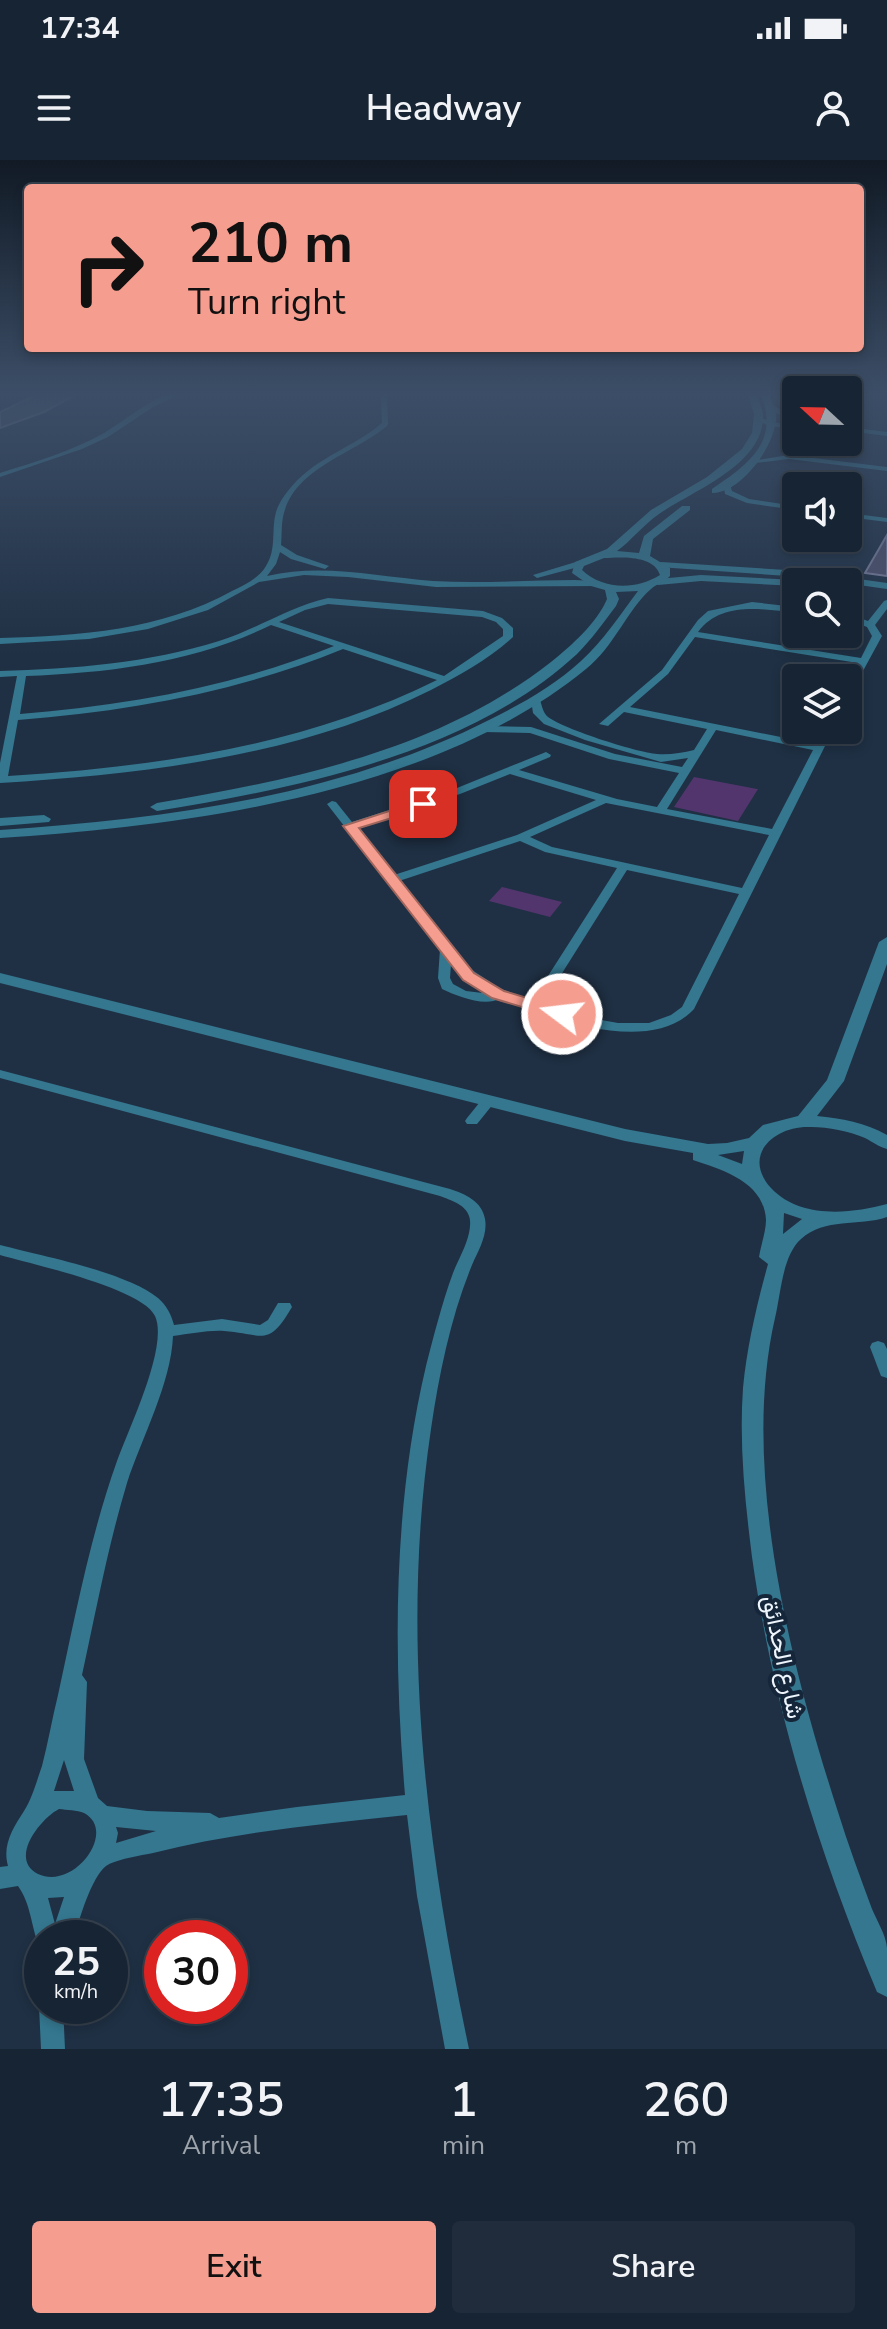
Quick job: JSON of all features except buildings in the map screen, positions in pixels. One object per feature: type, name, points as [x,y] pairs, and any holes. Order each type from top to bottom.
[{"type":"street","points":[[0,641],[80,637],[160,623],[220,601],[256,582],[275,558],[280,512],[302,480]]},
{"type":"street","points":[[277,546],[294,557],[316,564],[423,577],[530,576],[558,572],[603,555],[625,542],[655,512],[710,480]]},
{"type":"street","points":[[644,557],[644,544],[657,528],[731,480]]},
{"type":"street","points":[[726,484],[728,492],[739,498],[782,506]]},
{"type":"street","points":[[862,517],[887,520]]},
{"type":"street","points":[[0,834],[143,821],[289,794],[395,764],[483,729],[536,700],[572,674],[601,648],[653,584],[665,576],[666,570],[661,565],[644,557],[603,555]]},
{"type":"street","points":[[0,822],[107,813],[210,797],[332,769],[425,738],[493,707],[566,658],[589,635],[613,599],[602,586],[582,578],[576,571],[579,564]]},
{"type":"street","points":[[661,565],[802,574],[887,586]]},
{"type":"street","points":[[256,582],[310,572],[434,584],[602,586],[701,578],[782,582]]},
{"type":"street","points":[[862,591],[887,594]]},
{"type":"street","points":[[0,674],[101,668],[163,658],[228,641],[314,603],[342,601],[483,614],[499,620],[508,628],[508,637],[499,645],[444,679],[360,716],[292,737],[215,755],[103,772],[1,780],[22,674]]},
{"type":"street","points":[[872,626],[887,603]]},
{"type":"street","points":[[604,724],[665,672],[705,617],[729,607],[765,605],[782,608]]},
{"type":"street","points":[[862,622],[872,626],[886,624]]},
{"type":"street","points":[[273,623],[444,679]]},
{"type":"street","points":[[862,665],[877,636],[872,626]]},
{"type":"street","points":[[694,634],[864,661]]},
{"type":"street","points":[[14,717],[109,709],[198,694],[278,672],[342,646]]},
{"type":"street","points":[[536,700],[538,713],[548,722],[628,756]]},
{"type":"street","points":[[624,709],[819,748]]},
{"type":"street","points":[[483,729],[531,730],[687,768]]},
{"type":"street","points":[[660,811],[712,729]]},
{"type":"street","points":[[446,949],[444,978],[447,986],[463,994],[510,999],[621,1028],[653,1026],[678,1016],[691,1001],[821,744]]},
{"type":"street","points":[[651,761],[697,752]]},
{"type":"street","points":[[350,826],[434,800],[546,755]]},
{"type":"street","points":[[651,761],[676,784]]},
{"type":"street","points":[[512,771],[604,800],[776,833]]},
{"type":"street","points":[[393,879],[521,837],[604,800]]},
{"type":"street","points":[[332,804],[446,949],[477,983],[510,999]]},
{"type":"street","points":[[521,837],[549,850],[746,892]]},
{"type":"street","points":[[535,1006],[623,867]]},
{"type":"street","points":[[804,1120],[835,1081],[887,942]]},
{"type":"street","points":[[0,978],[625,1135],[708,1150],[727,1149],[758,1142],[775,1128],[804,1120],[832,1121],[860,1128],[887,1143]]},
{"type":"street","points":[[0,1074],[445,1192],[472,1207],[478,1218],[478,1230],[452,1298],[436,1360],[412,1500],[407,1640],[416,1804],[428,1897],[457,2049]]},
{"type":"street","points":[[835,1081],[835,1094],[841,1108],[860,1128]]},
{"type":"street","points":[[472,1121],[489,1100]]},
{"type":"street","points":[[625,1135],[725,1163],[794,1210],[822,1218],[856,1219],[887,1210]]},
{"type":"street","points":[[758,1142],[751,1160],[776,1221],[759,1300],[764,1318]]},
{"type":"street","points":[[764,1318],[785,1242],[801,1228],[822,1218]]},
{"type":"street","points":[[0,1250],[137,1291],[162,1311],[168,1331],[165,1351],[126,1459],[102,1539],[56,1761],[36,1808],[8,1838],[17,1879],[41,1908],[43,1920]]},
{"type":"street","points":[[168,1331],[222,1325],[262,1331],[274,1324],[284,1307]]},
{"type":"street","name":"شارع الحدائق","points":[[764,1318],[754,1384],[753,1444],[772,1614],[799,1730],[824,1814],[887,1982]]},
{"type":"street","points":[[878,1347],[887,1372]]},
{"type":"street","points":[[68,1920],[86,1876],[102,1857],[108,1835],[74,1759],[75,1674]]},
{"type":"street","points":[[36,1808],[58,1799],[79,1799],[96,1809],[147,1821],[238,1823]]},
{"type":"street","points":[[102,1857],[158,1840],[238,1823],[416,1804]]},
{"type":"street","points":[[17,1879],[40,1887],[63,1887],[86,1876]]},
{"type":"street","points":[[52,2024],[53,2049]]},
{"type":"shaded area","points":[[694,777],[758,789],[738,821],[674,807]]},
{"type":"shaded area","points":[[502,887],[562,902],[550,917],[489,901]]},
{"type":"route","points":[[423,804],[350,826],[468,977],[498,995],[562,1014]]}]
